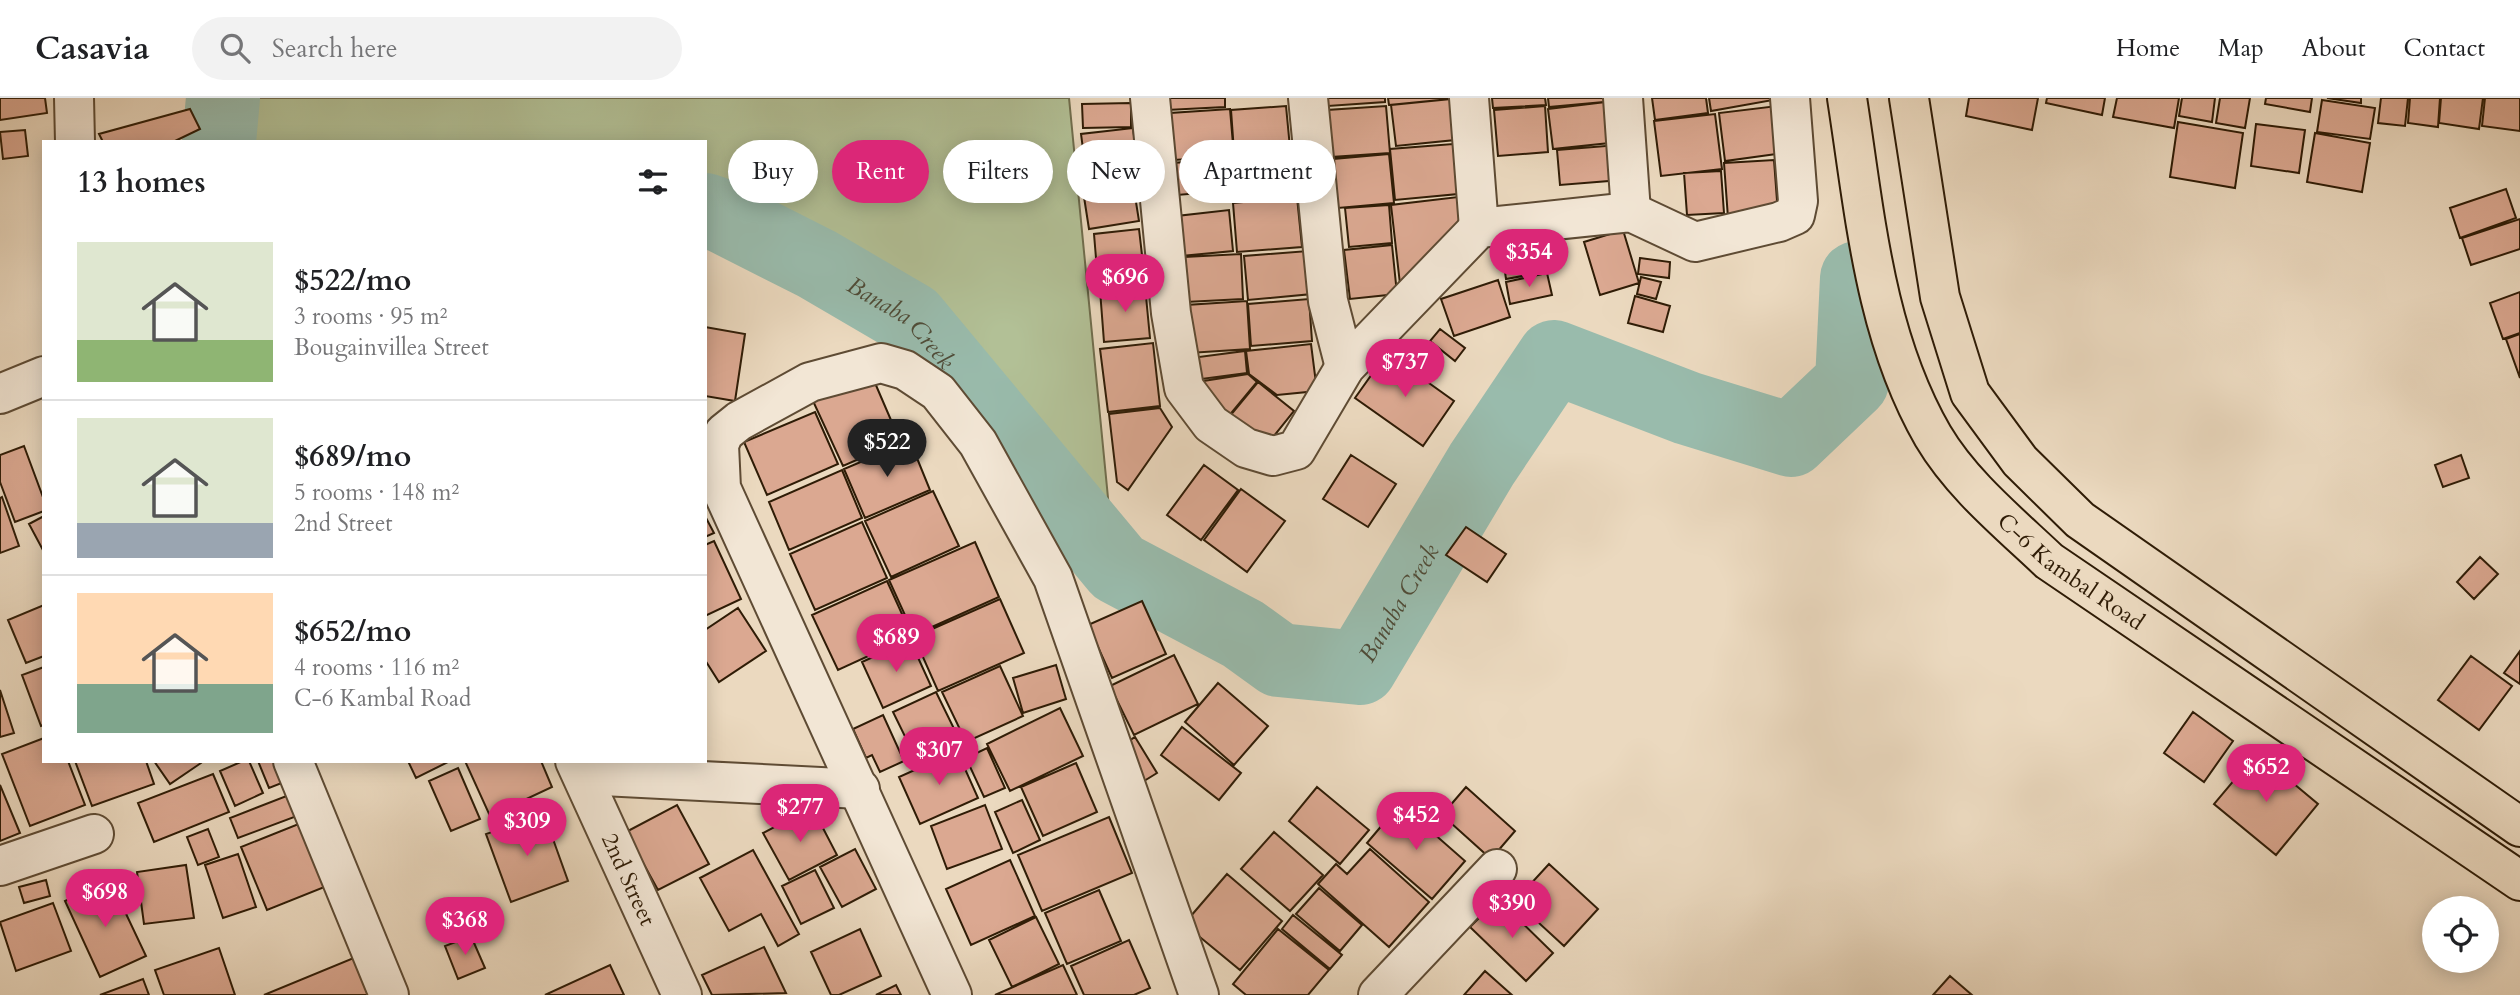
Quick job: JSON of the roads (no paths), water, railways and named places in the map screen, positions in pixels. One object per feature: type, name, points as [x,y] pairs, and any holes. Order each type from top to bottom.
[{"type":"main road","name":"C-6 Kambal Road","points":[[1847,98],[1876,284],[1899,366],[1934,438],[1983,499],[2049,561],[2520,881]]},
{"type":"main road","name":"C-6 Kambal Road","points":[[1909,98],[1940,297],[1970,393],[2020,461],[2080,520],[2520,827]]},
{"type":"street","points":[[74,98],[75,140]]},
{"type":"street","points":[[1150,98],[1171,313],[1184,388],[1211,424],[1246,448],[1272,456],[1296,450],[1345,367],[1479,228],[1630,212],[1695,242],[1779,222],[1794,215],[1798,201],[1790,98]]},
{"type":"street","points":[[1308,98],[1328,301],[1345,367]]},
{"type":"street","points":[[1469,98],[1479,228]]},
{"type":"street","points":[[1623,98],[1630,212]]},
{"type":"street","points":[[952,995],[720,488],[719,444],[724,433],[739,421],[810,382],[881,363],[905,370],[938,391],[978,443],[1054,579],[1199,995]]},
{"type":"street","points":[[0,394],[42,377]]},
{"type":"street","points":[[294,763],[389,995]]},
{"type":"street","points":[[579,768],[860,789]]},
{"type":"street","name":"2nd Street","points":[[579,768],[682,995]]},
{"type":"street","points":[[0,866],[94,834]]},
{"type":"street","points":[[1378,995],[1497,869]]},
{"type":"waterway","name":"Banaba Creek","points":[[219,140],[223,98]]},
{"type":"waterway","name":"Banaba Creek","points":[[707,211],[817,264],[911,319],[1118,568],[1243,634],[1279,660],[1360,668],[1482,464],[1554,357],[1687,408],[1791,440],[1852,382],[1857,278]]}]
